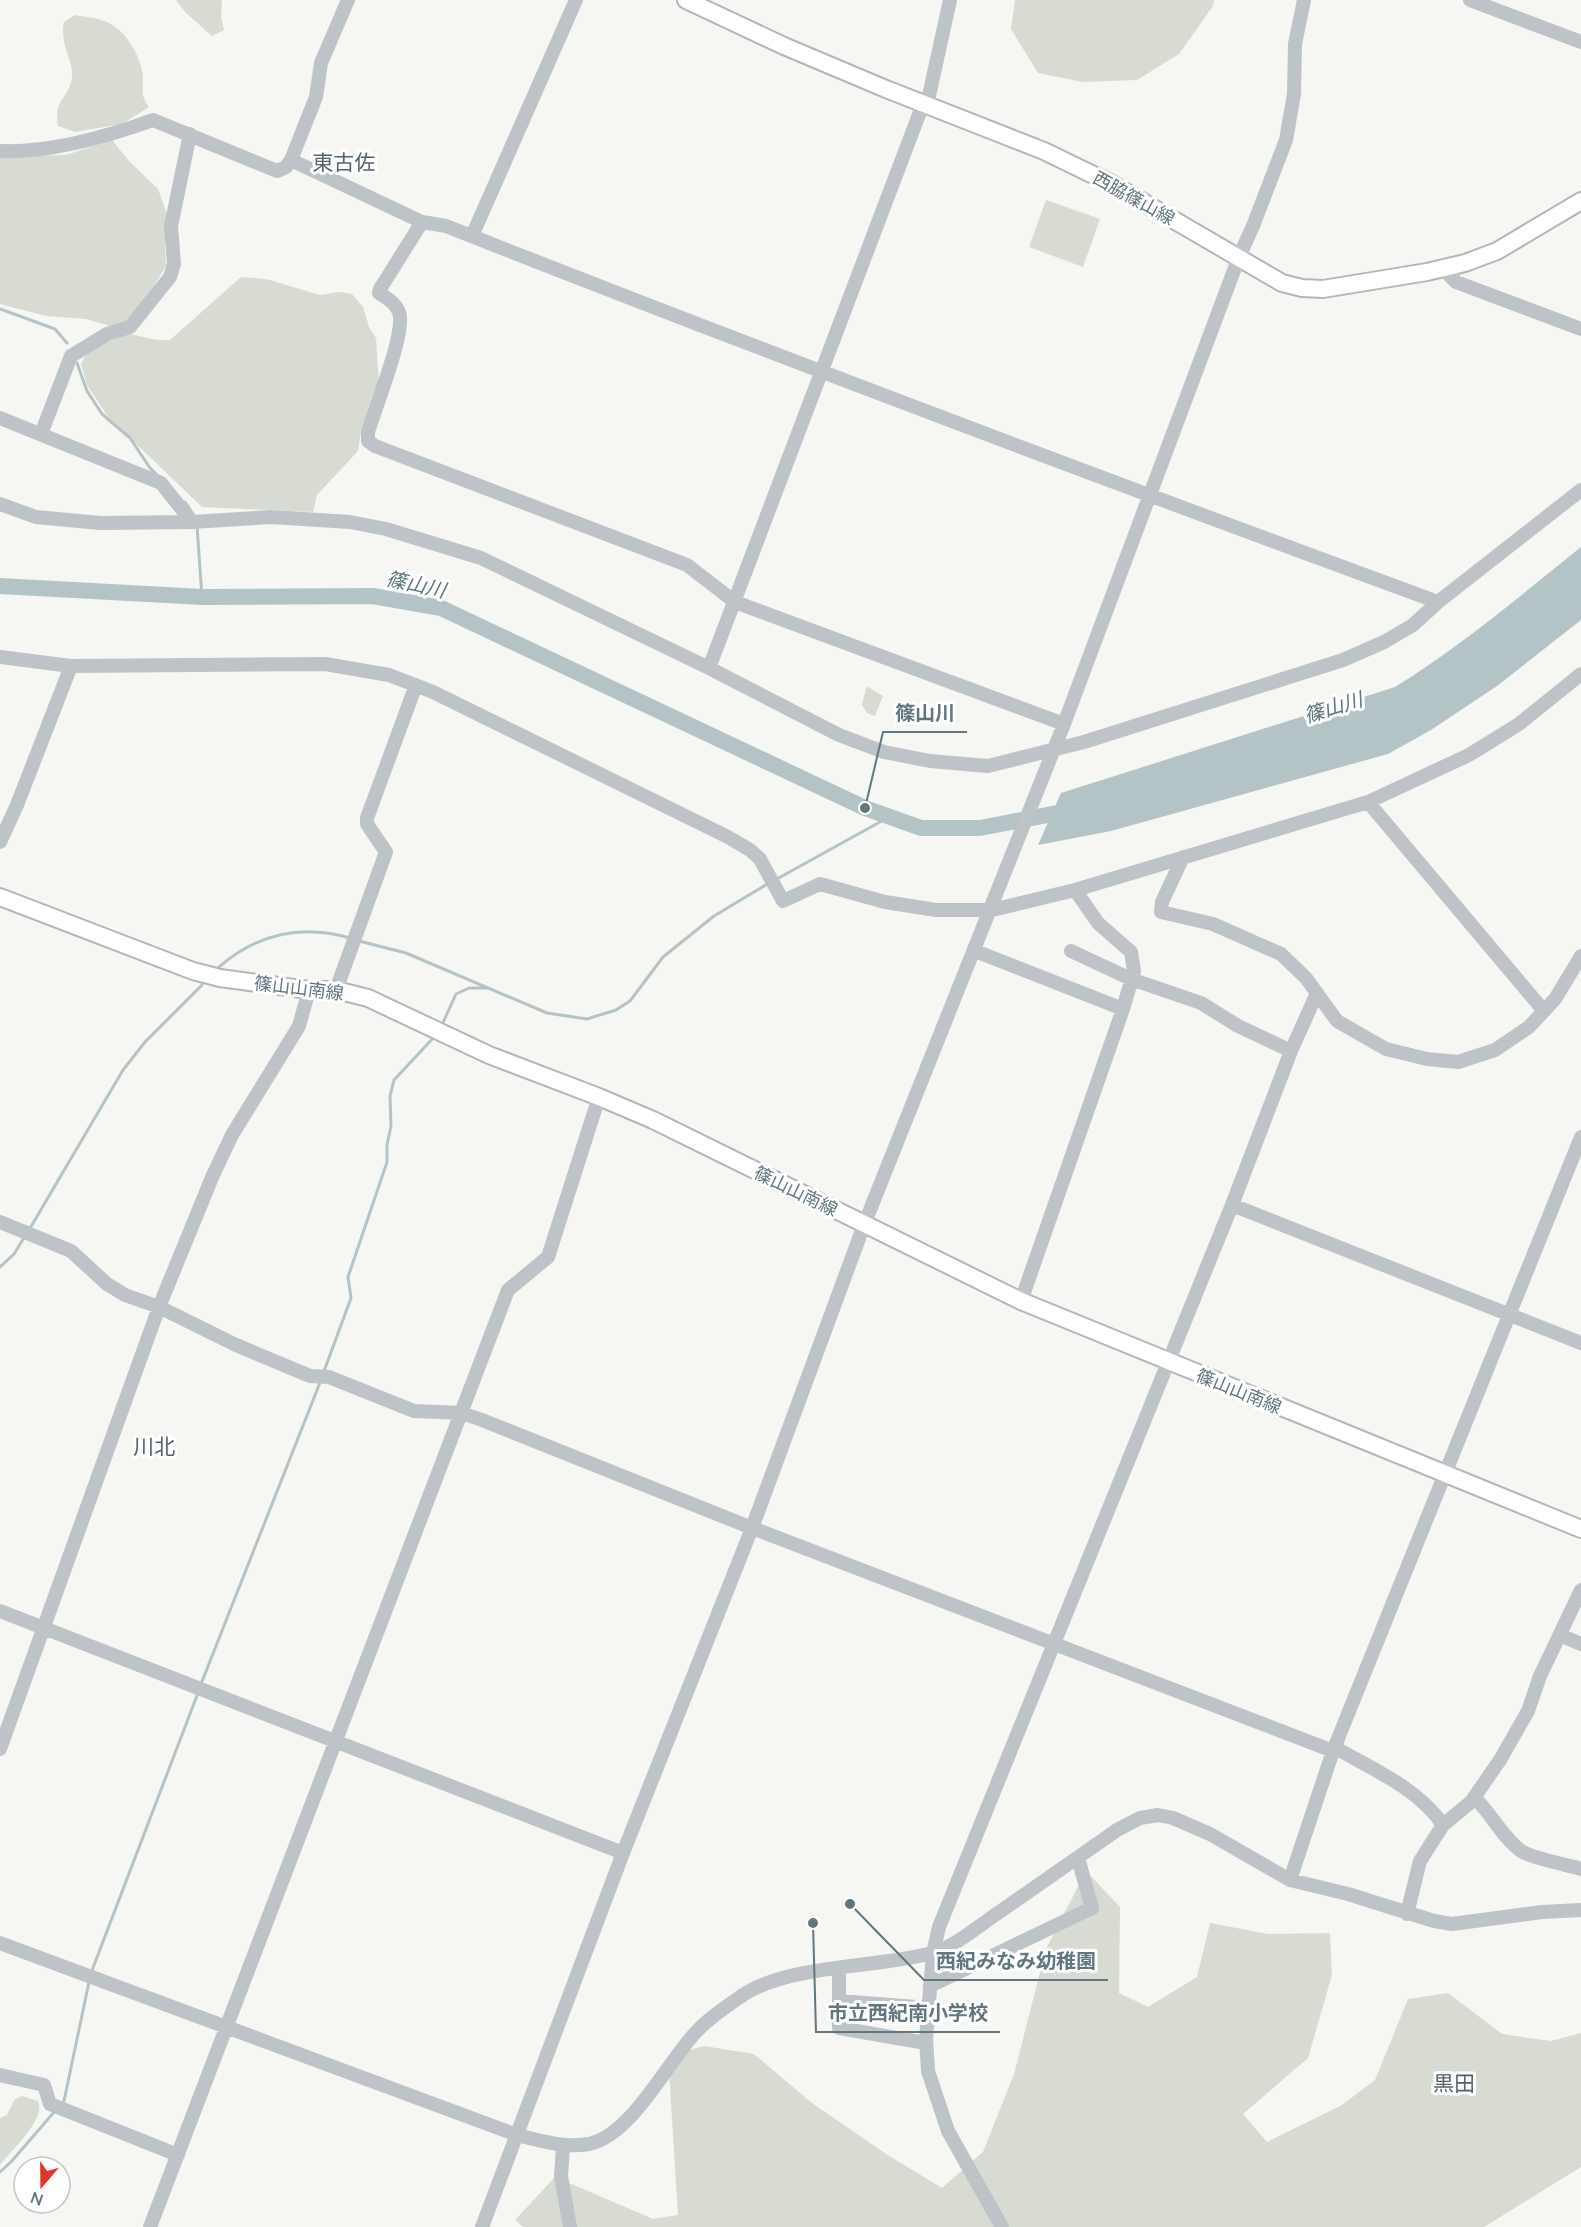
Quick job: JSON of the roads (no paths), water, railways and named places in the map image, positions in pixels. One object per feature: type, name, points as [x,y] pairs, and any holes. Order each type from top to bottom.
[{"type":"main road","name":"西脇篠山線","points":[[686,0],[784,46],[1044,151],[1112,184],[1282,283],[1302,288],[1323,289],[1443,269],[1497,251],[1581,201]]},
{"type":"main road","name":"篠山山南線","points":[[0,897],[193,971],[220,978],[309,990],[336,990],[368,998],[489,1054],[653,1120],[1021,1301],[1581,1529]]},
{"type":"street","points":[[0,151],[69,144],[122,131],[153,120],[277,171],[286,167],[291,160],[316,97],[321,63],[348,0]]},
{"type":"street","points":[[472,236],[576,0]]},
{"type":"street","points":[[709,668],[925,104],[950,0]]},
{"type":"street","points":[[482,2227],[623,1852],[752,1528],[864,1225],[1064,724],[1239,257],[1286,140],[1294,94],[1295,44],[1304,0]]},
{"type":"street","points":[[1470,0],[1581,42]]},
{"type":"street","points":[[41,434],[71,356],[107,333],[130,327],[170,277],[174,264],[171,226],[190,134]]},
{"type":"street","points":[[291,160],[422,222],[446,226],[643,304],[1150,496],[1438,602]]},
{"type":"street","points":[[422,222],[380,289],[380,292],[395,304],[400,316],[398,338],[368,432],[368,441],[375,446],[687,565],[735,602],[1064,724]]},
{"type":"street","points":[[1443,269],[1456,282],[1581,329]]},
{"type":"street","points":[[0,418],[161,483],[192,522]]},
{"type":"street","points":[[0,504],[36,517],[100,523],[192,522],[271,517],[350,522],[386,529],[481,558],[709,668],[839,735],[884,752],[930,761],[988,766],[1053,752],[1343,660],[1384,642],[1403,631],[1581,490]]},
{"type":"street","points":[[0,657],[71,666],[325,664],[389,675],[416,685],[728,837],[750,850],[764,865],[783,901],[820,884],[895,904],[936,910],[993,906],[1075,890],[1368,802],[1469,755],[1519,724],[1581,674]]},
{"type":"street","points":[[0,842],[17,805],[71,666]]},
{"type":"street","points":[[336,990],[386,852],[368,824],[367,818],[416,685]]},
{"type":"street","points":[[1368,802],[1544,1011]]},
{"type":"street","points":[[1182,857],[1162,902],[1161,912],[1213,924],[1281,954],[1306,978],[1337,1021],[1386,1049],[1427,1059],[1458,1062],[1495,1050],[1529,1027],[1555,999],[1581,956]]},
{"type":"street","points":[[1021,1301],[1123,1009],[1134,971],[1131,952],[1098,923],[1075,890]]},
{"type":"street","points":[[975,951],[1123,1009]]},
{"type":"street","points":[[1071,951],[1131,979],[1202,1003],[1238,1026],[1292,1051]]},
{"type":"street","points":[[0,1749],[159,1307],[217,1165],[232,1135],[299,1026],[309,990]]},
{"type":"street","points":[[1002,2227],[948,2131],[928,2071],[926,2043],[933,1953],[944,1916],[1317,993]]},
{"type":"street","points":[[150,2227],[508,1290],[548,1257],[599,1097]]},
{"type":"street","points":[[1290,1880],[1334,1749],[1581,1137]]},
{"type":"street","points":[[1232,1204],[1581,1343]]},
{"type":"street","points":[[0,1222],[71,1251],[107,1284],[125,1295],[159,1307],[236,1345],[310,1376],[329,1377],[414,1411],[462,1413],[752,1528],[1334,1749],[1415,1794],[1433,1810],[1443,1825]]},
{"type":"street","points":[[1407,1914],[1420,1861],[1443,1825],[1474,1797],[1500,1760],[1528,1711],[1540,1676],[1581,1590]]},
{"type":"street","points":[[0,1611],[623,1852]]},
{"type":"street","points":[[1560,1635],[1581,1644]]},
{"type":"street","points":[[1474,1797],[1488,1810],[1498,1826],[1522,1852],[1581,1869]]},
{"type":"street","points":[[0,1943],[517,2135],[563,2146],[600,2140],[623,2124],[702,2027],[745,1994],[795,1976],[933,1953],[944,1949],[1117,1830],[1140,1818],[1158,1815],[1173,1818],[1210,1834],[1290,1880],[1348,1894],[1434,1921],[1452,1924],[1542,1912],[1581,1910]]},
{"type":"street","points":[[930,1986],[1092,1908],[1078,1858]]},
{"type":"street","points":[[839,1969],[839,2028],[926,2043]]},
{"type":"street","points":[[839,2001],[929,2008]]},
{"type":"street","points":[[0,2075],[44,2085],[50,2104],[178,2155]]},
{"type":"street","points":[[563,2146],[561,2176],[570,2227]]},
{"type":"water","points":[[1581,547],[1581,620],[1497,686],[1431,730],[1388,754],[1111,831],[1038,845],[1061,793],[1395,687],[1467,638]]},
{"type":"waterway","points":[[0,309],[55,329],[67,343]]},
{"type":"waterway","points":[[77,363],[87,391],[102,414],[130,438],[157,475]]},
{"type":"waterway","points":[[185,502],[193,514]]},
{"type":"waterway","points":[[197,526],[202,597]]},
{"type":"waterway","name":"篠山川","points":[[0,586],[202,597],[373,596],[441,608],[865,808],[921,828],[980,828],[1073,810]]},
{"type":"waterway","points":[[775,880],[889,817]]},
{"type":"waterway","points":[[359,941],[406,953],[547,1013],[587,1019],[616,1010],[630,1001],[663,957],[714,916],[769,883]]},
{"type":"waterway","points":[[219,967],[249,947],[280,935],[314,932],[350,938]]},
{"type":"waterway","points":[[29,1230],[123,1070],[145,1042],[202,985]]},
{"type":"waterway","points":[[441,1027],[456,994],[469,988],[489,988]]},
{"type":"waterway","points":[[323,1374],[351,1298],[348,1277],[387,1162],[387,1145],[391,1126],[390,1096],[394,1080],[436,1035]]},
{"type":"waterway","points":[[0,1267],[14,1254],[25,1236]]},
{"type":"waterway","points":[[201,1684],[321,1380]]},
{"type":"waterway","points":[[91,1973],[198,1693]]},
{"type":"waterway","points":[[61,2104],[64,2101],[89,1982]]},
{"type":"waterway","points":[[0,2172],[55,2111]]},
{"type":"place","name":"篠山川","points":[[865,808]]},
{"type":"place","name":"西紀みなみ幼稚園","points":[[850,1904]]},
{"type":"place","name":"市立西紀南小学校","points":[[813,1923]]},
{"type":"district","name":"東古佐","points":[[344,162]]},
{"type":"district","name":"川北","points":[[154,1446]]},
{"type":"district","name":"黒田","points":[[1454,2083]]}]
